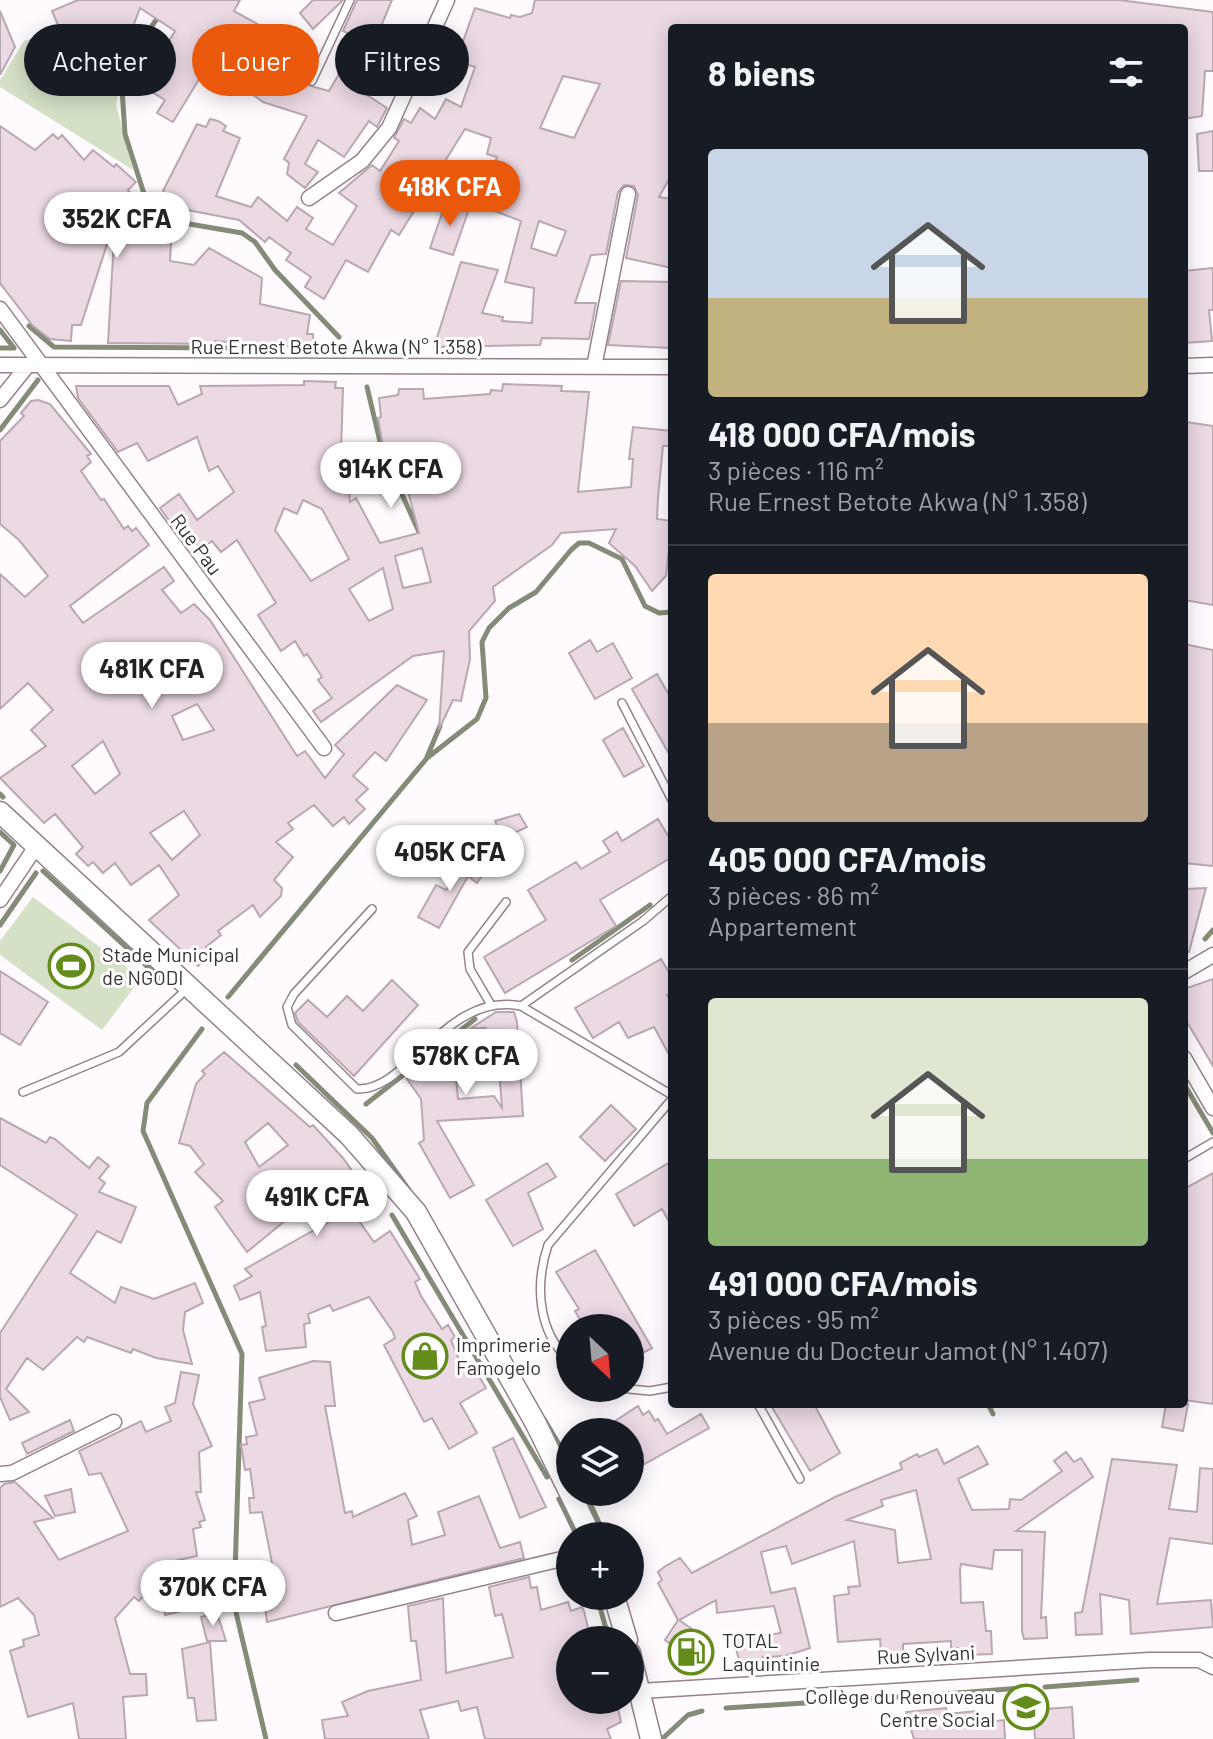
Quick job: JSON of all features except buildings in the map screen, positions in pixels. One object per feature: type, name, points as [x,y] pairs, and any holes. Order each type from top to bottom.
[{"type":"main road","points":[[0,812],[349,1135],[416,1212],[535,1422],[584,1522]]},
{"type":"main road","points":[[644,1708],[651,1739]]},
{"type":"street","points":[[309,198],[362,161],[389,128],[447,0]]},
{"type":"street","points":[[594,367],[628,194]]},
{"type":"street","name":"Rue Pau","points":[[0,309],[34,365],[324,748]]},
{"type":"street","name":"Rue Ernest Betote Akwa (N° 1.358)","points":[[0,365],[668,367]]},
{"type":"street","points":[[0,400],[34,365]]},
{"type":"street","points":[[1188,366],[1213,365]]},
{"type":"street","points":[[0,900],[37,845]]},
{"type":"street","points":[[1188,970],[1213,955]]},
{"type":"street","points":[[1188,1065],[1213,1108]]},
{"type":"street","points":[[0,1474],[12,1473],[114,1422]]},
{"type":"street","points":[[336,1613],[556,1560]]},
{"type":"street","name":"Rue Sylvani","points":[[644,1691],[1206,1658],[1213,1667]]},
{"type":"lane","points":[[319,66],[350,0]]},
{"type":"lane","points":[[622,703],[668,792]]},
{"type":"lane","points":[[521,1006],[643,921],[668,899]]},
{"type":"lane","points":[[491,1005],[470,969],[468,952],[506,902]]},
{"type":"lane","points":[[372,909],[294,994],[287,1007],[292,1025],[357,1089],[377,1085],[467,1014],[502,1002],[521,1006],[668,1095]]},
{"type":"lane","points":[[23,1092],[119,1052],[190,986]]},
{"type":"lane","points":[[556,1342],[549,1332],[541,1303],[541,1264],[548,1245],[668,1102]]},
{"type":"lane","points":[[1188,1157],[1213,1142]]},
{"type":"lane","points":[[644,1390],[668,1388]]},
{"type":"lane","points":[[760,1408],[800,1479]]},
{"type":"green space","points":[[24,41],[24,96],[117,96],[116,105],[133,170],[0,87],[0,80]]},
{"type":"green space","name":"Stade Municipal de NGODI","points":[[33,897],[141,978],[102,1030],[0,955],[0,941]]},
{"type":"waterway","points":[[161,13],[130,57],[122,89],[125,134],[146,200],[166,220],[242,233],[255,242],[275,270],[339,337]]},
{"type":"waterway","points":[[29,326],[54,347],[236,348]]},
{"type":"waterway","points":[[0,330],[14,348]]},
{"type":"waterway","points":[[0,348],[14,348]]},
{"type":"waterway","points":[[0,430],[38,380]]},
{"type":"waterway","points":[[367,387],[382,450],[419,532]]},
{"type":"waterway","points":[[228,997],[427,758],[477,719],[486,698],[482,642],[489,628],[509,608],[536,592],[579,543],[589,543],[622,559],[645,606],[659,613],[668,612]]},
{"type":"waterway","points":[[427,757],[440,726]]},
{"type":"waterway","points":[[0,794],[3,797]]},
{"type":"waterway","points":[[0,832],[14,845],[0,871]]},
{"type":"waterway","points":[[43,871],[164,982]]},
{"type":"waterway","points":[[0,925],[36,873]]},
{"type":"waterway","points":[[572,960],[650,905]]},
{"type":"waterway","points":[[1205,939],[1213,930]]},
{"type":"waterway","points":[[366,1104],[475,1019]]},
{"type":"waterway","points":[[202,1029],[147,1103],[143,1131],[242,1354],[234,1604],[266,1739]]},
{"type":"waterway","points":[[296,1065],[372,1138],[409,1190]]},
{"type":"waterway","points":[[1188,1091],[1213,1133]]},
{"type":"waterway","points":[[392,1215],[547,1477]]},
{"type":"waterway","points":[[990,1408],[993,1414]]},
{"type":"waterway","points":[[544,1419],[556,1439]]},
{"type":"waterway","points":[[562,1506],[570,1522]]},
{"type":"waterway","points":[[591,1506],[599,1522]]},
{"type":"waterway","points":[[601,1610],[605,1626]]},
{"type":"waterway","points":[[1045,1687],[1137,1680]]},
{"type":"waterway","points":[[931,1695],[1033,1687]]},
{"type":"waterway","points":[[726,1708],[914,1696]]},
{"type":"waterway","points":[[662,1739],[688,1715],[702,1711]]},
{"type":"place","name":"Stade Municipal de NGODI","points":[[71,966]]},
{"type":"place","name":"Imprimerie Famogelo","points":[[425,1356]]},
{"type":"place","name":"TOTAL Laquintinie","points":[[691,1652]]},
{"type":"place","name":"Collège du Renouveau Centre Social","points":[[1026,1707]]}]
